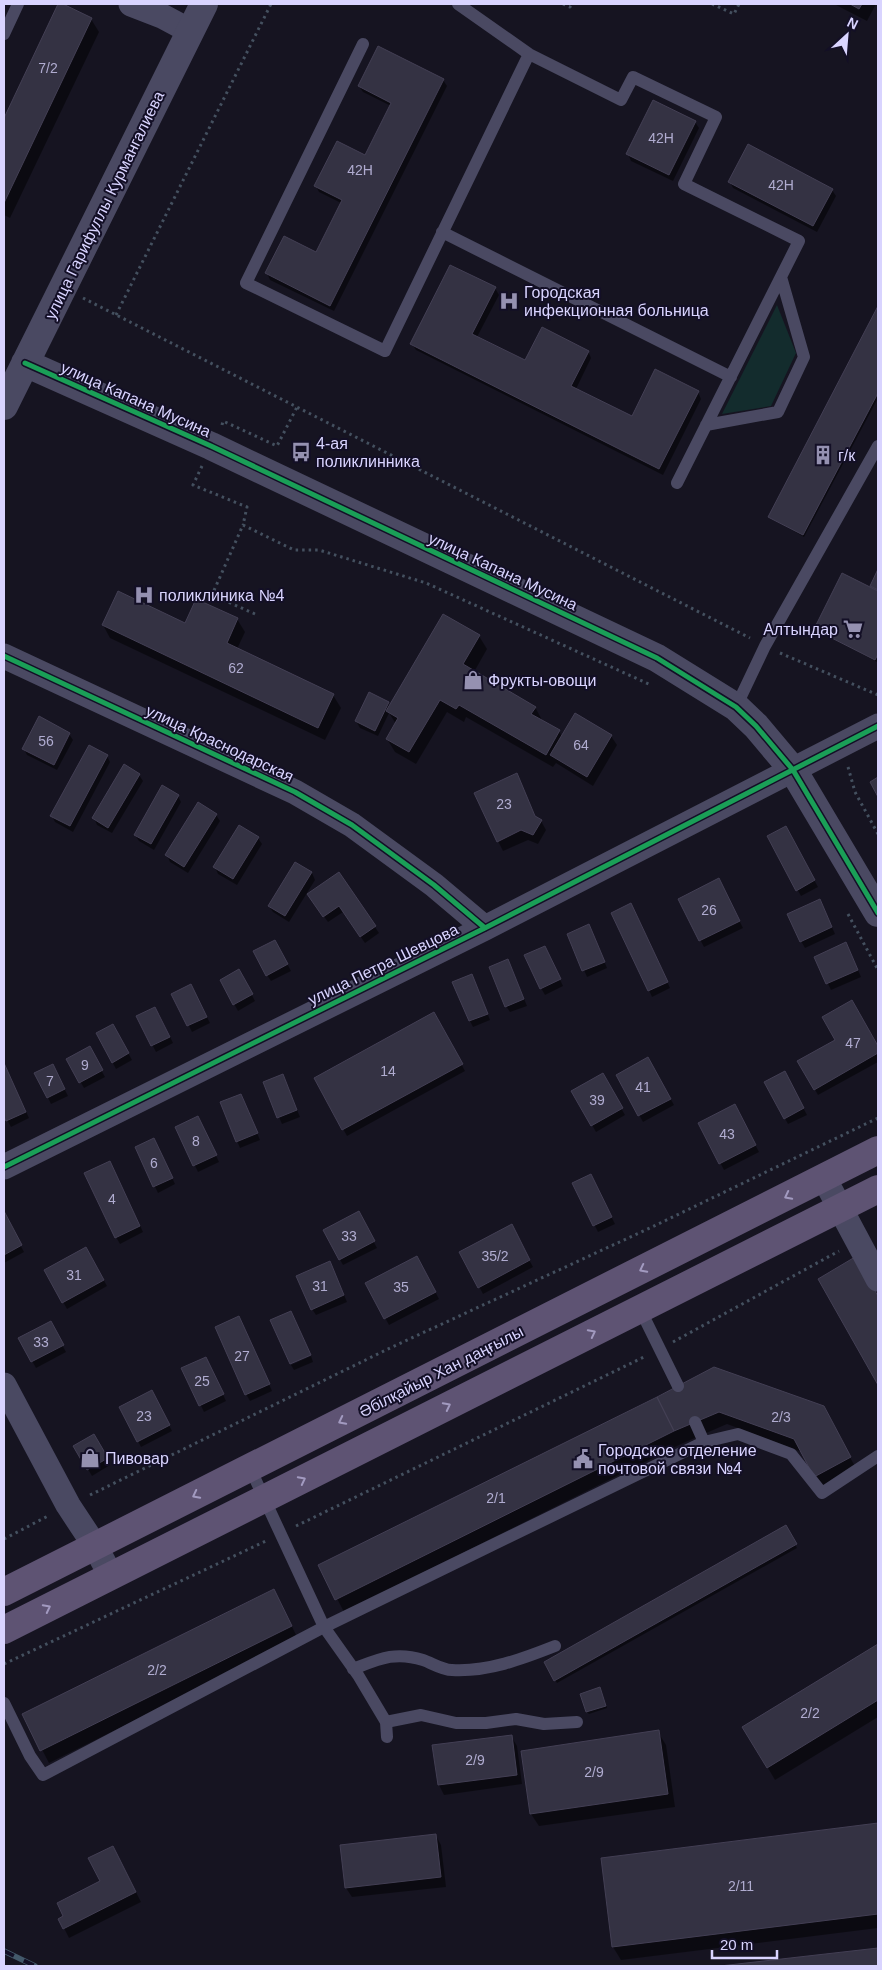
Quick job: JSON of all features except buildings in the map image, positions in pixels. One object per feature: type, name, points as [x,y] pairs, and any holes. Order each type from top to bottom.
[{"type":"main road","name":"Әбілқайыр Хан даңғылы","points":[[4,1592],[878,1150]]},
{"type":"main road","name":"Әбілқайыр Хан даңғылы","points":[[4,1630],[878,1189]]},
{"type":"street","points":[[130,4],[162,16],[190,31]]},
{"type":"street","name":"улица Гарифуллы Курмангалиева","points":[[12,383],[62,288],[204,4]]},
{"type":"street","name":"улица Капана Мусина","points":[[12,383],[211,446],[656,658],[736,707],[756,726],[793,770],[878,914]]},
{"type":"street","name":"улица Краснодарская","points":[[4,656],[295,792],[352,825],[434,886],[485,928]]},
{"type":"street","name":"улица Петра Шевцова","points":[[4,1167],[485,928],[878,726]]},
{"type":"street","points":[[824,1178],[856,1241],[875,1267]]},
{"type":"street","points":[[4,1385],[68,1505],[96,1546],[111,1576]]},
{"type":"lane","points":[[4,34],[18,4]]},
{"type":"lane","points":[[458,4],[529,54],[621,100],[633,77],[716,117],[684,184],[799,241],[677,484]]},
{"type":"lane","points":[[363,44],[246,283],[385,350],[529,54]]},
{"type":"lane","points":[[442,232],[731,377]]},
{"type":"lane","points":[[706,425],[778,412],[804,357],[781,277]]},
{"type":"lane","points":[[736,707],[765,646],[878,446]]},
{"type":"lane","points":[[640,1309],[678,1386]]},
{"type":"lane","points":[[695,1422],[704,1442]]},
{"type":"lane","points":[[4,1703],[30,1756],[43,1775],[324,1627],[704,1442],[738,1434],[791,1454],[822,1494],[878,1456]]},
{"type":"lane","points":[[250,1468],[324,1627],[386,1722],[387,1738]]},
{"type":"lane","points":[[353,1669],[387,1655],[422,1659],[450,1670],[474,1669],[511,1663],[556,1646]]},
{"type":"lane","points":[[386,1722],[421,1715],[456,1723],[486,1723],[516,1719],[544,1724],[577,1722]]},
{"type":"path","points":[[116,315],[271,4]]},
{"type":"path","points":[[563,4],[570,8],[572,4]]},
{"type":"path","points":[[712,4],[734,14],[739,4]]},
{"type":"path","points":[[62,288],[765,646],[878,695]]},
{"type":"path","points":[[256,614],[212,595],[244,525],[294,550],[319,550],[426,583],[656,687]]},
{"type":"path","points":[[842,744],[855,792],[878,834]]},
{"type":"path","points":[[846,910],[878,970]]},
{"type":"path","points":[[4,1539],[68,1505],[390,1348],[652,1227],[878,1118]]},
{"type":"path","points":[[4,1664],[281,1534],[660,1350],[856,1241]]},
{"type":"green space","points":[[777,305],[796,353],[771,406],[722,414]]},
{"type":"railway","points":[[4,1951],[35,1966]]},
{"type":"cycle path","points":[[25,363],[211,446],[657,658],[736,707],[756,726],[793,770],[878,913]]},
{"type":"cycle path","points":[[4,656],[295,792],[352,825],[434,885],[485,928]]},
{"type":"cycle path","points":[[4,1167],[485,928],[878,726]]},
{"type":"place","name":"Городская инфекционная больница","points":[[509,301]]},
{"type":"place","name":"4-ая поликлинника","points":[[301,452]]},
{"type":"place","name":"г/к","points":[[823,455]]},
{"type":"place","name":"поликлиника №4","points":[[144,595]]},
{"type":"place","name":"Алтындар","points":[[853,629]]},
{"type":"place","name":"Фрукты-овощи","points":[[473,680]]},
{"type":"place","name":"Пивовар","points":[[90,1458]]},
{"type":"place","name":"Городское отделение почтовой связи №4","points":[[583,1459]]}]
